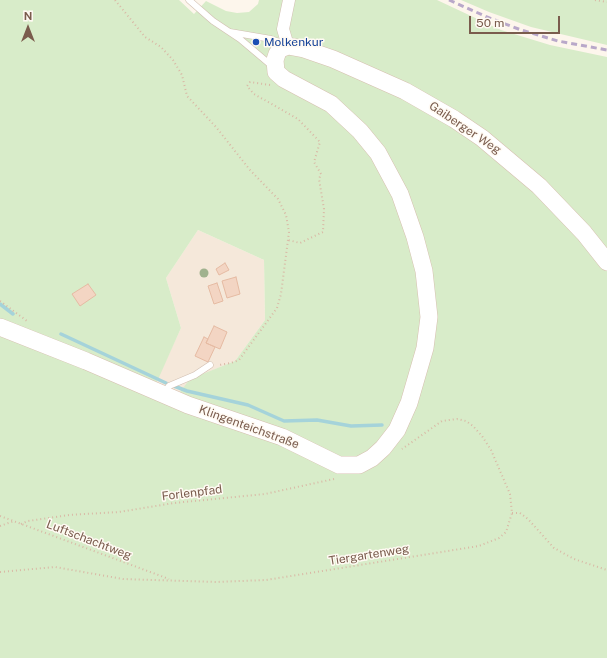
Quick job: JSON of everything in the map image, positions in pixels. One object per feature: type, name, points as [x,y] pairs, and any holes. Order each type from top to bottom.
[{"type":"street","points":[[274,68],[276,54],[280,49],[288,46],[282,29],[289,0]]},
{"type":"street","name":"Gaiberger Weg","points":[[288,46],[300,48],[333,59],[405,91],[476,134],[509,159],[539,186],[584,233],[607,262]]},
{"type":"street","name":"Klingenteichstraße","points":[[0,328],[86,361],[163,395],[282,437],[331,462],[352,466],[359,465],[372,458],[390,440],[397,430],[415,386],[425,348],[429,317],[428,301],[420,256],[400,194],[384,163],[360,131],[331,104],[284,79],[276,72],[274,68]]},
{"type":"lane","points":[[189,0],[213,21],[274,68]]},
{"type":"lane","points":[[228,32],[280,41],[288,46]]},
{"type":"lane","points":[[163,395],[169,386],[195,375],[210,365]]},
{"type":"path","points":[[116,0],[145,37],[161,46],[173,60],[179,68],[184,90],[190,101],[213,123],[250,170],[278,199],[289,226],[281,294],[272,317],[239,360],[226,365],[210,365]]},
{"type":"path","points":[[595,0],[607,2]]},
{"type":"path","points":[[273,85],[259,85],[250,82],[247,86],[249,90],[262,99],[294,116],[307,127],[320,142],[314,162],[321,174],[319,179],[324,209],[323,232],[300,243],[288,240]]},
{"type":"path","points":[[0,301],[29,322]]},
{"type":"path","name":"Tiergartenweg","points":[[0,572],[61,568],[123,579],[216,582],[266,580],[479,546],[494,540],[506,532],[512,513],[510,494],[491,450],[482,436],[466,421],[457,419],[442,421],[400,450]]},
{"type":"path","name":"Forlenpfad","points":[[21,524],[28,521],[69,515],[119,512],[174,503],[265,494],[336,479]]},
{"type":"path","points":[[512,513],[520,513],[528,519],[554,548],[574,559],[607,570]]},
{"type":"path","name":"Luftschachtweg","points":[[0,516],[172,580]]},
{"type":"path","points":[[0,526],[15,521]]},
{"type":"shaded area","points":[[198,230],[264,260],[265,320],[235,361],[191,379],[179,393],[155,384],[181,328],[166,278]]},
{"type":"green space","points":[[0,0],[179,0],[194,14],[206,1],[226,11],[237,13],[249,12],[258,4],[259,0],[437,0],[501,30],[550,45],[607,57],[607,658],[0,658]],"holes":[[[198,230],[264,260],[265,320],[235,361],[190,379],[179,393],[156,384],[181,328],[166,278]]]},
{"type":"green space","points":[[461,0],[607,0],[607,45],[531,27]]},
{"type":"building","points":[[225,263],[229,270],[219,275],[216,269]]},
{"type":"building","points":[[236,277],[240,294],[227,298],[222,281]]},
{"type":"building","points":[[217,283],[223,301],[214,304],[208,286]]},
{"type":"building","points":[[88,284],[96,295],[80,306],[72,294]]},
{"type":"building","points":[[214,326],[227,332],[220,349],[206,343]]},
{"type":"building","points":[[204,337],[208,339],[206,343],[215,347],[208,362],[195,356]]},
{"type":"waterway","points":[[0,304],[13,314]]},
{"type":"waterway","points":[[61,334],[166,383]]},
{"type":"waterway","points":[[174,386],[187,391],[248,405],[284,421],[317,420],[351,426],[382,425]]},
{"type":"railway","points":[[449,0],[521,30],[558,41],[607,50]]},
{"type":"place","name":"Molkenkur","points":[[256,42]]}]
